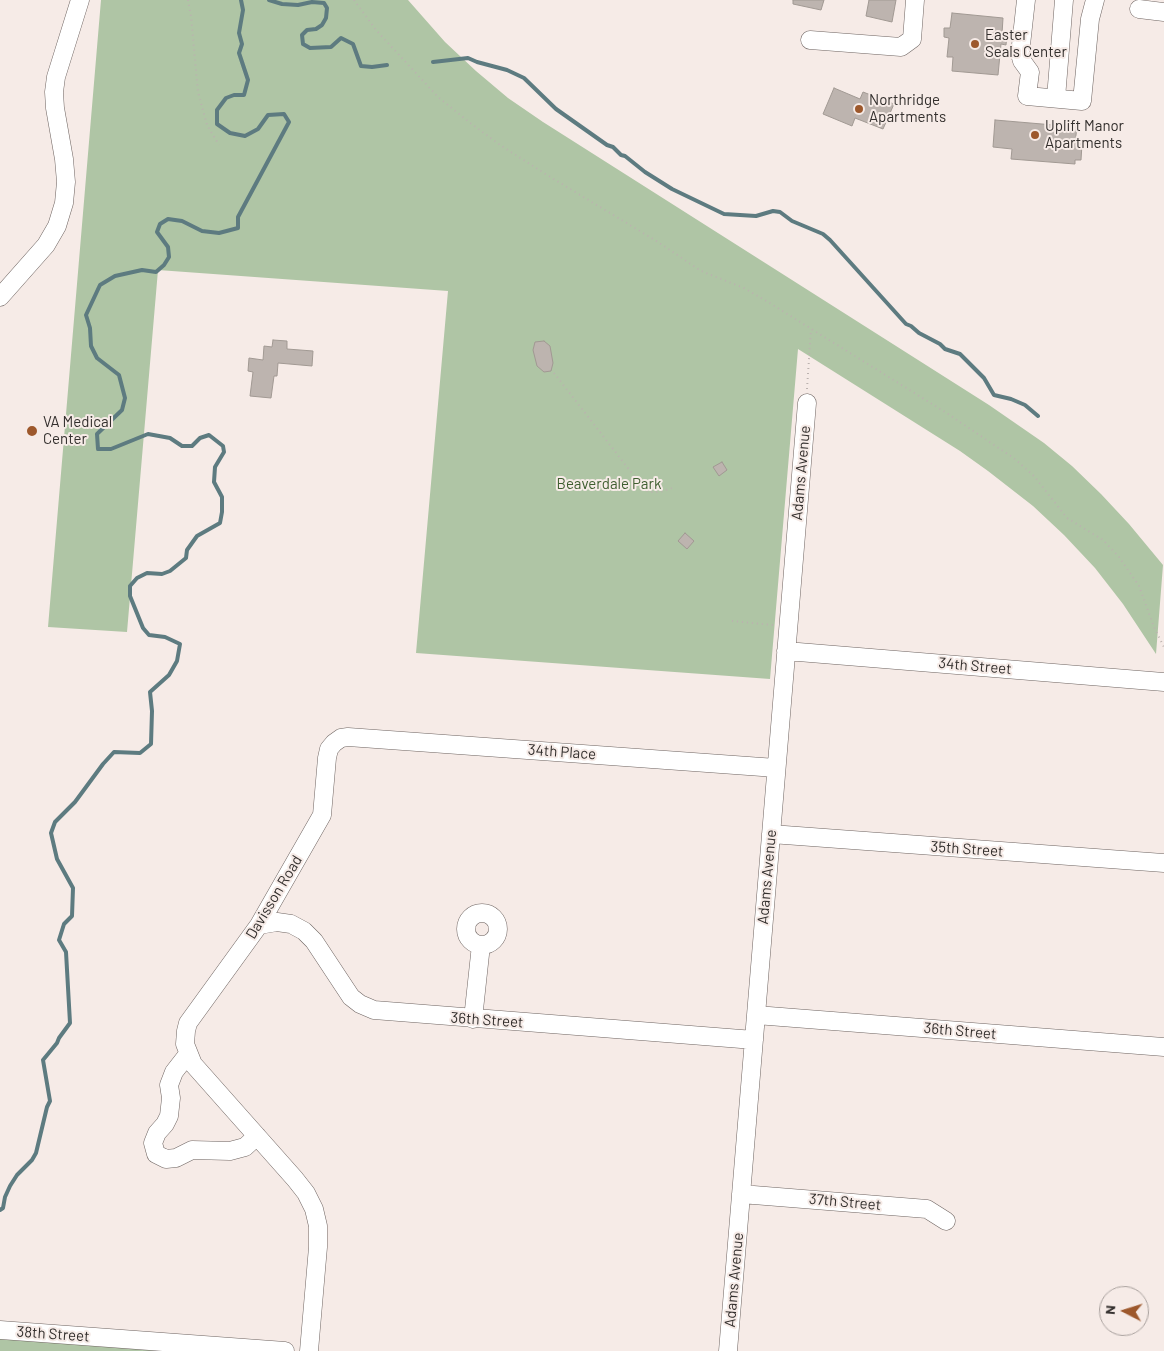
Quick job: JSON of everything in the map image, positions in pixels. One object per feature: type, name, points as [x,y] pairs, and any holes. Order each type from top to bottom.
[{"type":"street","points":[[0,297],[46,244],[57,226],[64,203],[66,182],[64,159],[54,92],[58,69],[80,0]]},
{"type":"street","points":[[810,40],[900,47],[912,39],[915,0]]},
{"type":"street","points":[[1026,0],[1020,54],[1022,61],[1030,72],[1027,96],[1082,101],[1090,19],[1095,0]]},
{"type":"street","points":[[1056,98],[1064,0]]},
{"type":"street","points":[[1139,10],[1164,12]]},
{"type":"street","name":"Adams Avenue","points":[[728,1351],[807,402]]},
{"type":"street","name":"34th Street","points":[[786,650],[1164,682]]},
{"type":"street","name":"34th Place","points":[[348,737],[776,768]]},
{"type":"street","name":"Davisson Road","points":[[188,1054],[185,1044],[188,1023],[259,925],[322,815],[329,749],[341,738],[348,737]]},
{"type":"street","name":"35th Street","points":[[771,834],[1164,863]]},
{"type":"street","name":"36th Street","points":[[259,925],[277,922],[291,924],[304,931],[314,941],[351,997],[367,1007],[385,1012],[754,1040]]},
{"type":"street","points":[[473,1019],[481,946]]},
{"type":"street","name":"36th Street","points":[[756,1015],[1164,1047]]},
{"type":"street","points":[[257,1136],[246,1146],[230,1151],[192,1150],[176,1158],[166,1160],[156,1154],[153,1144],[157,1133],[169,1116],[171,1098],[169,1085],[174,1072],[188,1054],[193,1064],[257,1136],[306,1193],[314,1209],[318,1226],[318,1247],[309,1351]]},
{"type":"street","name":"37th Street","points":[[741,1194],[927,1209],[946,1221]]},
{"type":"street","name":"38th Street","points":[[0,1330],[285,1351]]},
{"type":"path","points":[[188,0],[198,92],[207,125],[219,145]]},
{"type":"path","points":[[354,0],[376,30],[438,97],[484,134],[547,175],[658,242],[701,271],[744,288],[811,329],[945,412],[1022,465],[1034,476],[1067,518],[1103,540],[1119,557],[1139,586],[1154,627],[1164,647]]},
{"type":"path","points":[[807,402],[811,329]]},
{"type":"path","points":[[554,373],[645,490],[660,492],[672,488]]},
{"type":"path","points":[[732,622],[788,626]]},
{"type":"green space","name":"Beaverdale Park","points":[[101,0],[408,0],[445,42],[508,98],[989,405],[1044,443],[1072,466],[1129,524],[1163,565],[1156,654],[1123,604],[1095,568],[1033,506],[960,451],[798,349],[770,679],[416,653],[448,291],[158,270],[127,632],[48,627]]},
{"type":"green space","points":[[0,1330],[285,1351],[0,1351]]},
{"type":"building","points":[[793,0],[824,0],[821,10],[793,4]]},
{"type":"building","points":[[869,0],[896,0],[892,22],[866,16]]},
{"type":"building","name":"Easter Seals Center","points":[[952,13],[1003,18],[1002,34],[1007,35],[1006,45],[1001,44],[998,75],[952,71],[953,57],[947,57],[949,38],[944,37],[944,28],[950,28]]},
{"type":"building","name":"Northridge Apartments","points":[[834,88],[860,99],[863,92],[894,104],[883,129],[855,118],[852,126],[823,114]]},
{"type":"building","name":"Uplift Manor Apartments","points":[[995,120],[1077,127],[1075,143],[1082,144],[1081,160],[1075,160],[1075,164],[1011,159],[1012,149],[993,147]]},
{"type":"building","points":[[273,340],[287,341],[287,349],[313,351],[312,366],[278,363],[277,376],[274,376],[271,398],[250,396],[253,372],[248,371],[249,358],[263,360],[264,346],[272,347]]},
{"type":"building","points":[[544,341],[550,346],[553,363],[551,371],[544,372],[537,366],[533,350],[535,342]]},
{"type":"building","points":[[722,462],[727,470],[719,476],[713,467]]},
{"type":"building","points":[[685,533],[694,541],[687,549],[678,541]]},
{"type":"waterway","points":[[0,1210],[3,1208],[10,1186],[36,1153],[50,1101],[43,1060],[70,1023],[66,952],[59,940],[64,924],[72,916],[73,888],[57,859],[51,833],[55,822],[75,802],[114,752],[140,753],[151,744],[152,711],[150,692],[169,675],[177,661],[180,644],[165,637],[149,635],[143,628],[130,596],[130,586],[137,578],[147,573],[162,574],[170,571],[186,558],[187,550],[197,536],[220,523],[222,512],[222,497],[214,482],[215,467],[224,452],[223,446],[209,435],[200,438],[192,446],[182,446],[170,438],[148,434],[111,449],[98,449],[97,434],[122,410],[125,398],[119,375],[97,358],[91,346],[90,328],[86,315],[100,285],[115,276],[142,270],[156,272],[164,265],[169,257],[168,247],[157,232],[160,224],[168,219],[182,221],[202,231],[219,233],[238,228],[238,217],[289,122],[284,114],[268,115],[258,129],[245,136],[230,133],[217,124],[217,110],[226,98],[234,95],[244,95],[248,80],[239,53],[242,44],[239,33],[243,10],[241,0]]},
{"type":"waterway","points":[[269,0],[282,4],[298,5],[312,2],[324,3],[327,8],[326,18],[322,25],[316,29],[307,30],[302,35],[303,44],[310,48],[331,47],[341,38],[353,44],[361,66],[387,65]]},
{"type":"waterway","points":[[433,62],[468,58],[507,70],[524,78],[556,109],[672,189],[724,214],[756,216],[773,211],[780,212],[792,221],[823,234],[906,324],[940,344],[945,349],[960,354],[984,378],[994,395],[1025,405],[1038,416]]},
{"type":"place","name":"Easter Seals Center","points":[[975,44]]},
{"type":"place","name":"Northridge Apartments","points":[[859,109]]},
{"type":"place","name":"Uplift Manor Apartments","points":[[1035,135]]},
{"type":"place","name":"VA Medical Center","points":[[32,431]]}]
